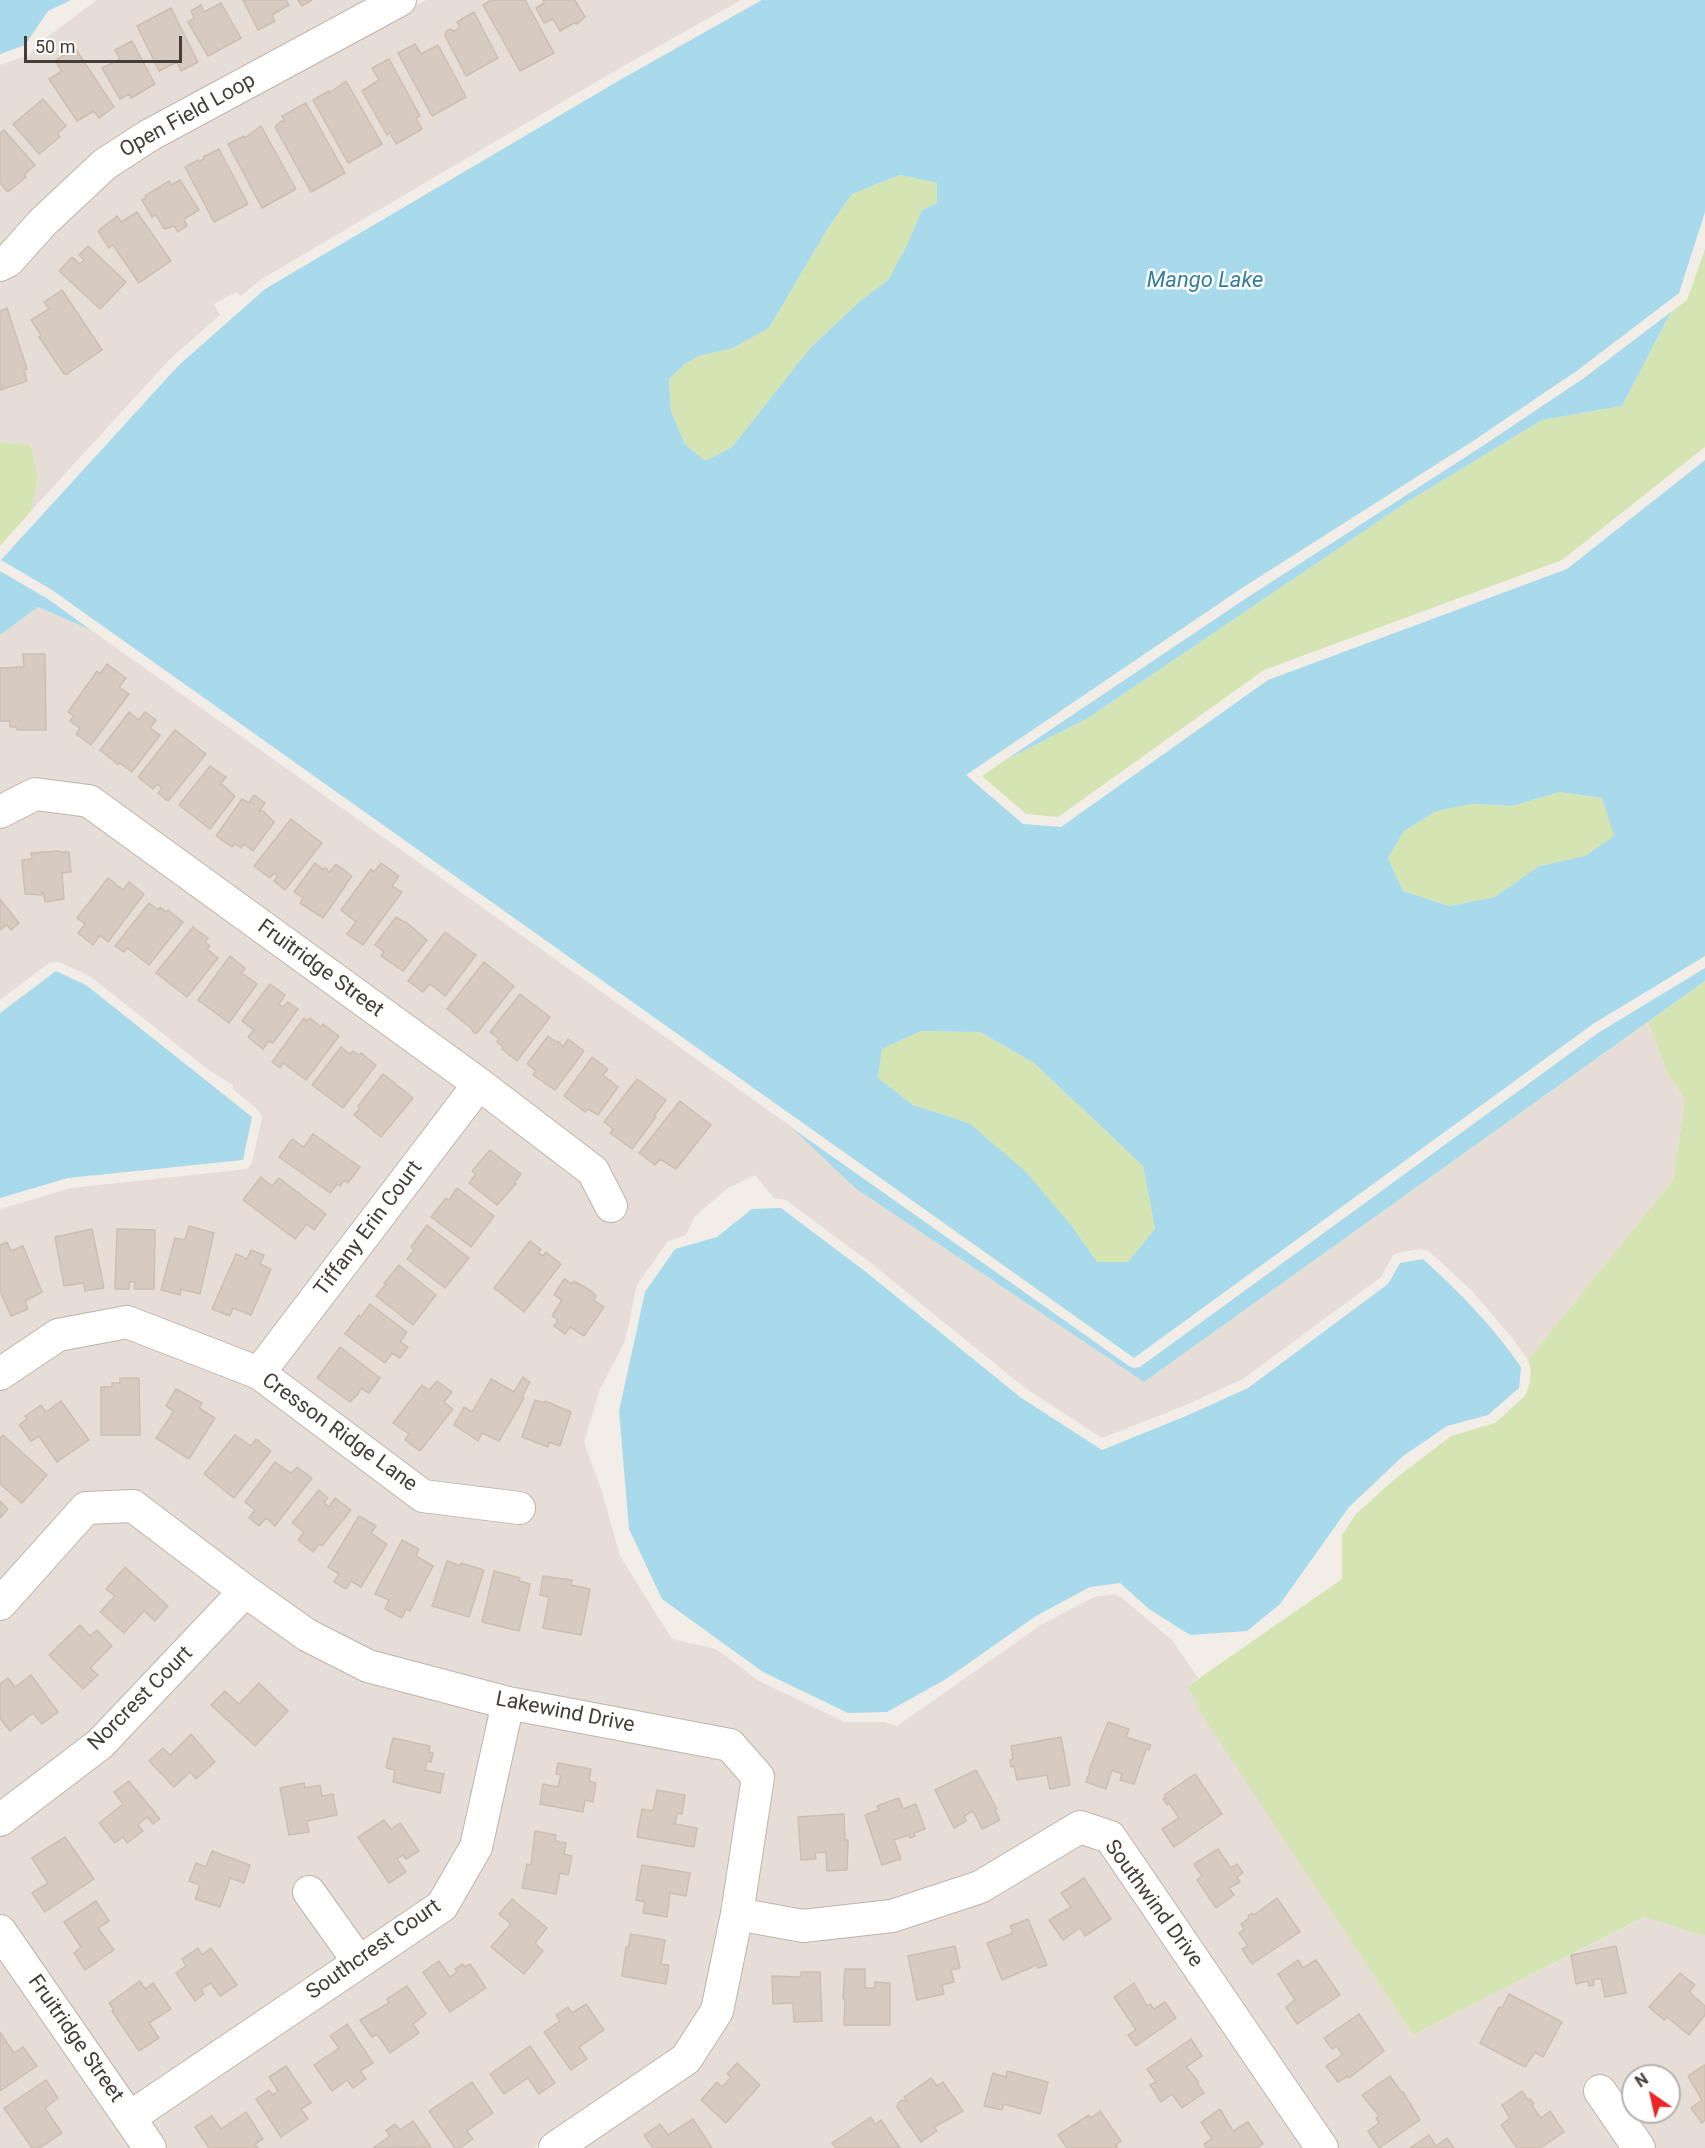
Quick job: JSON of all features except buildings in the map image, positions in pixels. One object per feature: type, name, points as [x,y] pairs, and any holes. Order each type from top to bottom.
[{"type":"street","name":"Open Field Loop","points":[[0,264],[8,261],[43,222],[114,158],[148,136],[400,0]]},
{"type":"street","name":"Fruitridge Street","points":[[0,812],[35,794],[89,801],[480,1084],[593,1171],[611,1206]]},
{"type":"street","name":"Tiffany Erin Court","points":[[259,1373],[480,1084]]},
{"type":"street","name":"Cresson Ridge Lane","points":[[0,1374],[58,1335],[127,1322],[259,1373],[423,1496],[519,1508]]},
{"type":"street","name":"Lakewind Drive","points":[[0,1604],[86,1508],[133,1506],[307,1635],[368,1666],[508,1703],[730,1744],[758,1777],[737,1914],[717,2011],[686,2059],[555,2148]]},
{"type":"street","name":"Norcrest Court","points":[[0,1820],[100,1744],[245,1591]]},
{"type":"street","name":"Southcrest Court","points":[[129,2118],[442,1906],[476,1847],[508,1703]]},
{"type":"street","name":"Southwind Drive","points":[[737,1914],[803,1926],[892,1916],[980,1887],[1080,1827],[1110,1837],[1322,2148]]},
{"type":"street","points":[[309,1892],[359,1962]]},
{"type":"street","name":"Fruitridge Street","points":[[0,1931],[150,2148]]},
{"type":"street","points":[[1600,2091],[1639,2148]]},
{"type":"shaded area","points":[[97,0],[375,0],[0,251],[0,65],[29,55],[39,43]]},
{"type":"shaded area","points":[[426,0],[741,0],[620,68],[260,280],[241,296],[236,292],[214,304],[220,315],[170,359],[31,511],[38,479],[31,445],[0,442],[0,278],[113,174],[154,147]]},
{"type":"shaded area","points":[[38,607],[91,630],[792,1127],[855,1188],[1144,1382],[1648,1022],[1668,1075],[1685,1099],[1673,1180],[1528,1360],[1472,1291],[1429,1251],[1420,1249],[1397,1253],[1393,1255],[1381,1277],[1243,1379],[1181,1407],[1102,1438],[1025,1388],[872,1264],[786,1200],[774,1198],[755,1175],[728,1188],[694,1217],[686,1235],[668,1241],[637,1285],[625,1341],[600,1389],[584,1442],[602,1492],[620,1556],[672,1639],[716,1649],[759,1681],[845,1722],[884,1722],[897,1726],[1041,1625],[1094,1597],[1115,1594],[1122,1598],[1172,1640],[1198,1678],[1188,1686],[1413,2035],[1645,1917],[1705,1936],[1705,2148],[1652,2148],[1636,2124],[1681,2124],[1681,2064],[1621,2064],[1621,2103],[1602,2075],[1585,2087],[1626,2148],[1335,2148],[1119,1831],[889,1904],[802,1914],[750,1905],[766,1770],[510,1691],[371,1655],[312,1625],[132,1494],[0,1588],[0,1389],[63,1346],[127,1334],[253,1383],[423,1508],[530,1521],[530,1498],[426,1484],[275,1372],[482,1101],[585,1179],[607,1222],[626,1212],[603,1167],[95,792],[0,798],[0,635]]},
{"type":"shaded area","points":[[38,807],[86,813],[463,1086],[254,1359],[130,1311],[0,1359],[0,1209],[71,1188],[247,1169],[252,1163],[262,1117],[257,1109],[233,1089],[233,1085],[210,1071],[91,977],[59,962],[49,963],[0,1000],[0,825]]},
{"type":"shaded area","points":[[131,1518],[228,1592],[92,1735],[0,1804],[0,1620],[15,1608],[92,1519]]},
{"type":"shaded area","points":[[248,1606],[494,1711],[465,1841],[433,1897],[361,1946],[311,1876],[293,1888],[343,1958],[132,2102],[0,1912],[0,1835]]},
{"type":"shaded area","points":[[517,1716],[725,1755],[746,1780],[706,2005],[677,2050],[533,2148],[163,2148],[145,2122],[449,1916]]},
{"type":"shaded area","points":[[1082,1839],[1103,1847],[1309,2148],[577,2148],[693,2069],[746,1928],[805,1938]]},
{"type":"shaded area","points":[[0,1950],[136,2148],[0,2148]]},
{"type":"green space","points":[[900,175],[937,183],[937,203],[922,210],[888,280],[860,301],[811,347],[732,447],[705,461],[685,444],[671,411],[669,379],[685,364],[699,356],[733,348],[769,328],[828,228],[852,194]]},
{"type":"green space","points":[[1705,249],[1705,447],[1562,560],[1264,670],[1058,817],[1026,814],[982,776],[1004,761],[1088,718],[1407,502],[1542,420],[1622,406],[1671,312],[1687,300]]},
{"type":"green space","points":[[0,442],[31,445],[38,479],[31,511],[0,546]]},
{"type":"green space","points":[[1560,792],[1602,798],[1615,836],[1585,856],[1539,866],[1495,897],[1449,906],[1403,891],[1388,858],[1404,831],[1437,811],[1471,804],[1512,806]]},
{"type":"green space","points":[[1705,981],[1705,1936],[1644,1917],[1413,2035],[1201,1713],[1188,1686],[1342,1579],[1342,1535],[1356,1514],[1396,1478],[1451,1436],[1495,1423],[1525,1396],[1530,1378],[1528,1360],[1673,1180],[1685,1099],[1668,1075],[1648,1022]]},
{"type":"green space","points":[[921,1031],[980,1032],[1034,1063],[1143,1166],[1155,1229],[1128,1262],[1097,1263],[1071,1225],[1025,1172],[969,1123],[913,1105],[878,1078],[882,1049]]},
{"type":"water","points":[[0,0],[71,0],[48,11],[25,45],[0,54]]},
{"type":"water","name":"Mango Lake","points":[[762,0],[1705,0],[1705,212],[1679,293],[1578,370],[1473,441],[1242,588],[966,775],[1023,824],[1061,827],[1268,680],[1567,569],[1705,460],[1705,956],[1593,1024],[1134,1358],[52,590],[1,560],[178,366],[265,289],[625,77]],"holes":[[[900,175],[937,183],[937,203],[922,210],[888,280],[860,301],[811,347],[732,447],[705,461],[685,444],[671,411],[669,379],[685,364],[699,356],[733,348],[769,328],[828,228],[852,194]],[[1560,792],[1602,798],[1614,836],[1585,856],[1539,866],[1495,897],[1449,906],[1403,891],[1388,858],[1404,831],[1437,811],[1471,804],[1512,806]],[[921,1031],[980,1032],[1034,1063],[1143,1166],[1155,1229],[1128,1262],[1097,1262],[1071,1225],[1025,1171],[969,1123],[913,1105],[878,1078],[882,1049]]]},
{"type":"water","points":[[1671,312],[1622,406],[1542,420],[1407,502],[1088,718],[1004,761],[1248,597],[1584,378]]},
{"type":"water","points":[[0,571],[48,599],[91,630],[38,607],[0,635]]},
{"type":"water","points":[[1705,968],[1705,981],[1144,1382],[855,1188],[792,1128],[1129,1366],[1140,1367],[1598,1033]]},
{"type":"water","points":[[56,971],[86,985],[252,1117],[243,1160],[68,1178],[0,1198],[0,1013]]},
{"type":"water","points":[[781,1208],[866,1272],[1020,1397],[1102,1450],[1248,1388],[1388,1284],[1400,1263],[1423,1259],[1450,1284],[1499,1337],[1521,1367],[1519,1388],[1488,1415],[1447,1426],[1403,1456],[1349,1507],[1280,1604],[1247,1631],[1190,1635],[1149,1609],[1120,1583],[1090,1587],[1036,1616],[946,1679],[887,1712],[848,1713],[763,1672],[662,1599],[629,1529],[619,1411],[645,1292],[675,1249],[717,1237],[752,1209]]}]
